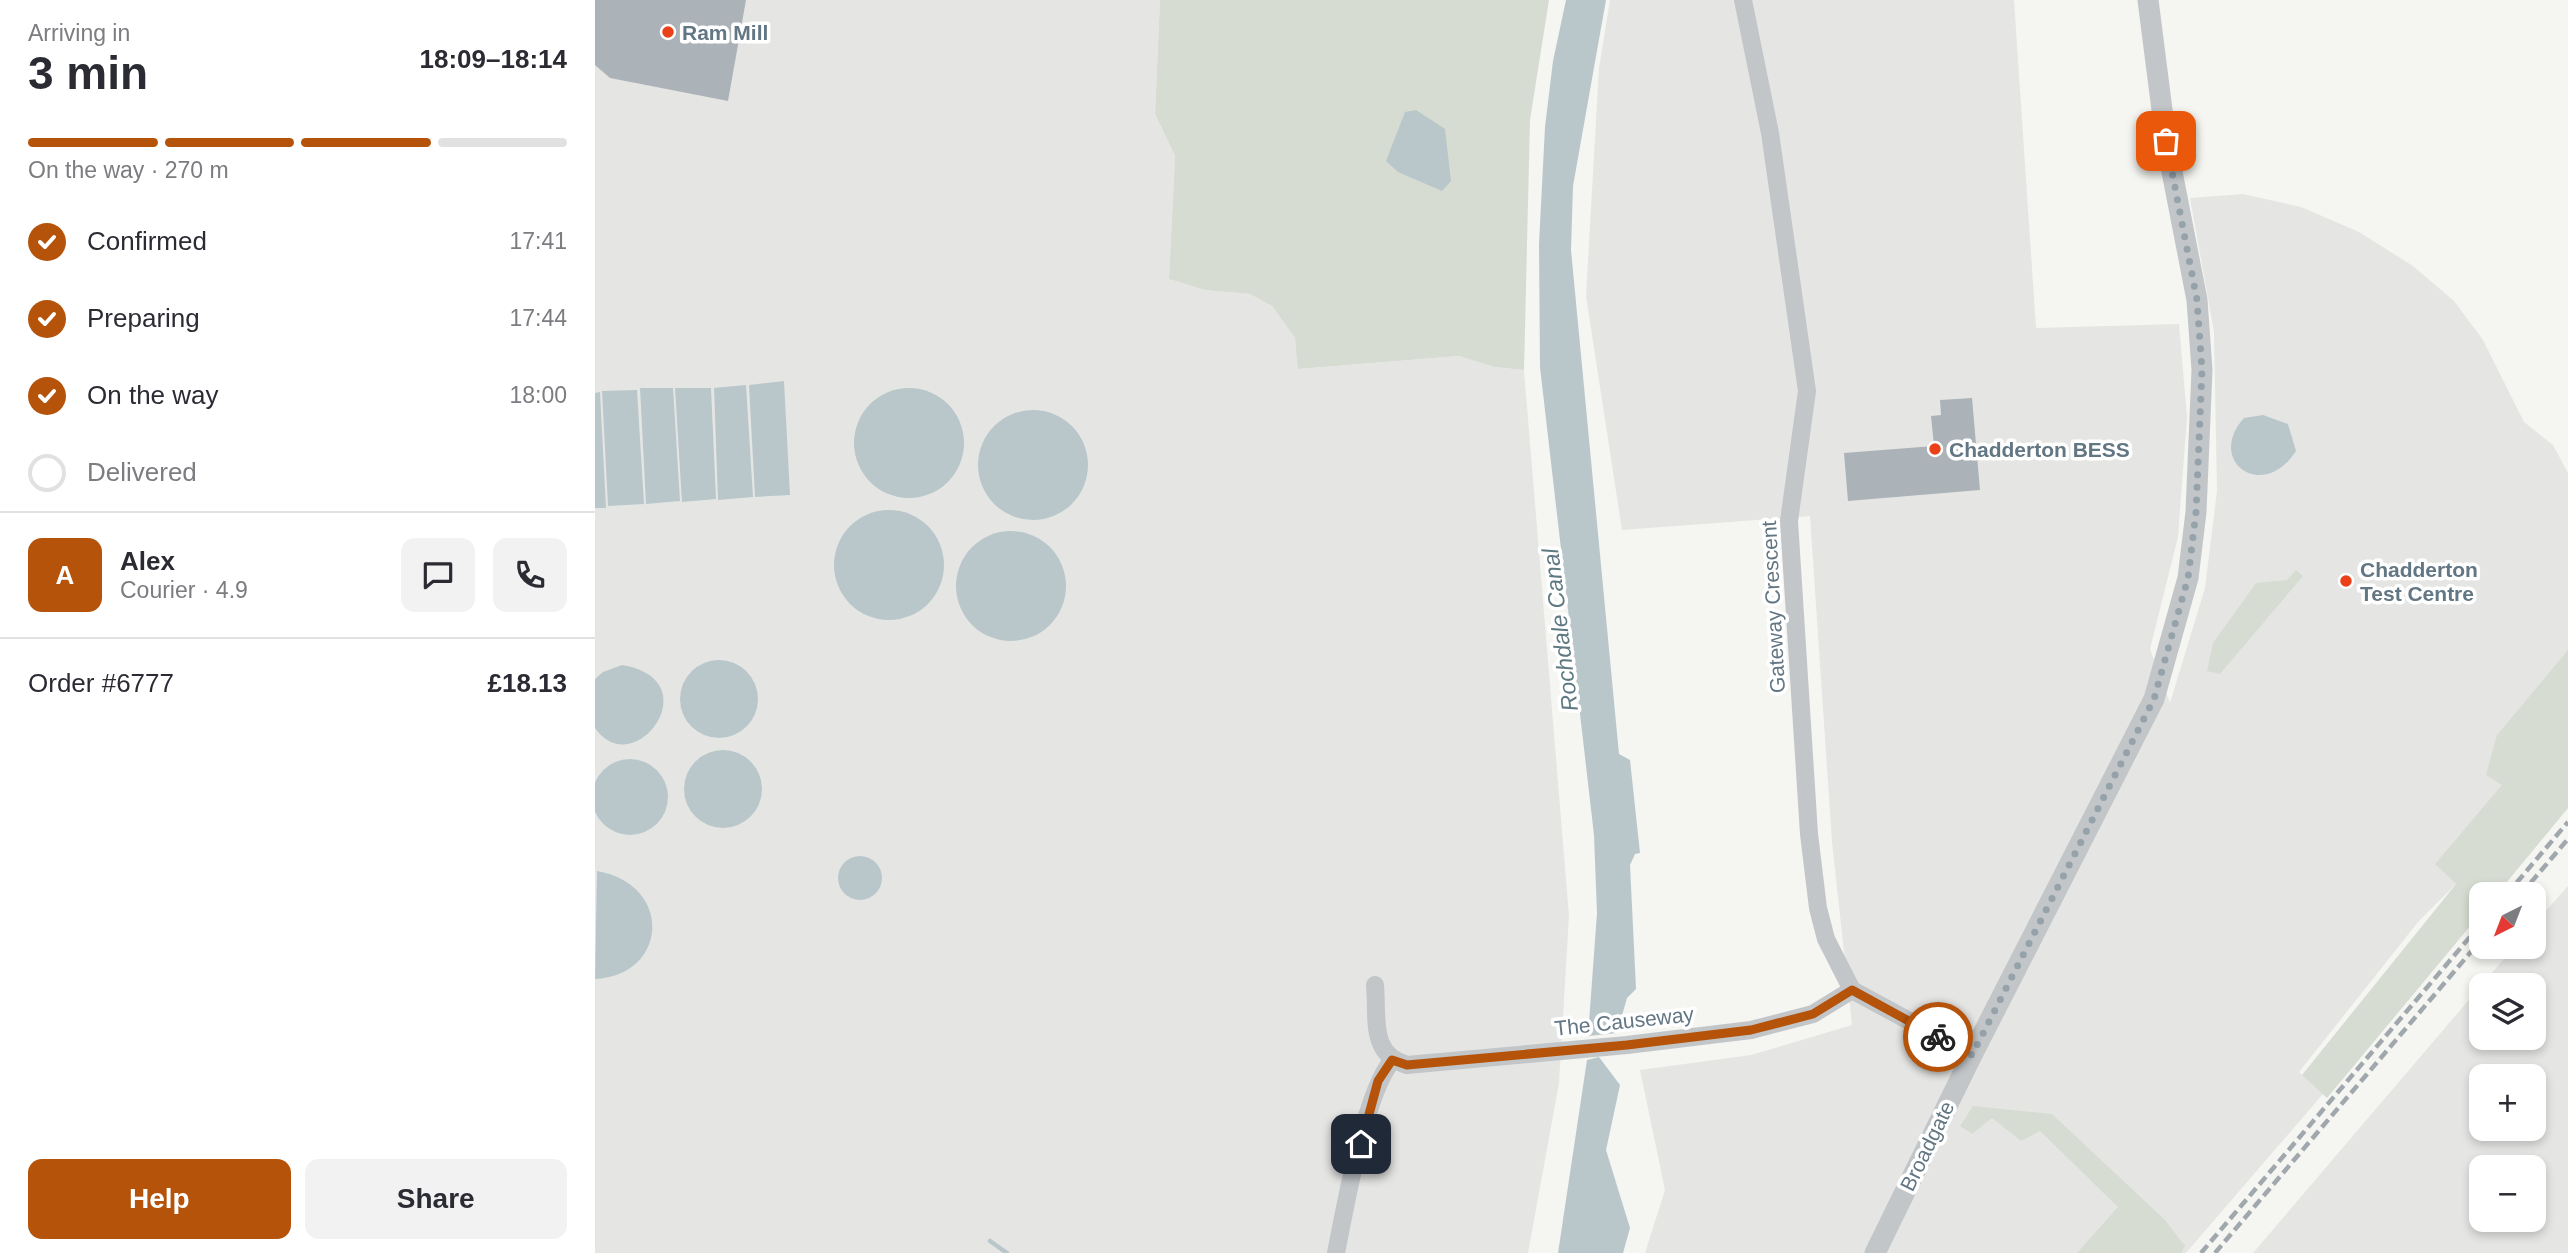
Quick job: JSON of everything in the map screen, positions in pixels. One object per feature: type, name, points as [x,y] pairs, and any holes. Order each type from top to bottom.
[{"type":"street","name":"Gateway Crescent","points":[[1743,0],[1770,133],[1807,391],[1789,521],[1808,834],[1818,908],[1826,939],[1852,990]]},
{"type":"street","name":"Broadgate","points":[[1875,1253],[1972,1055],[2154,699],[2188,578],[2196,512],[2202,370],[2197,300],[2166,141],[2148,0]]},
{"type":"street","points":[[1336,1253],[1367,1118],[1382,1072],[1392,1060],[1380,1049],[1375,985]]},
{"type":"street","name":"The Causeway","points":[[1392,1060],[1407,1065],[1627,1045],[1751,1030],[1813,1014],[1852,990]]},
{"type":"street","points":[[1852,990],[1972,1055]]},
{"type":"shaded area","points":[[595,0],[1160,0],[1155,114],[1175,156],[1169,279],[1205,290],[1250,294],[1272,306],[1295,338],[1299,369],[1459,356],[1494,367],[1524,370],[1569,916],[1559,1083],[1528,1253],[595,1253]]},
{"type":"shaded area","points":[[1160,0],[1549,0],[1530,120],[1524,370],[1494,367],[1459,356],[1298,369],[1295,338],[1272,306],[1250,294],[1205,290],[1169,279],[1175,156],[1155,114]]},
{"type":"shaded area","points":[[1566,0],[1606,0],[1573,186],[1571,250],[1619,754],[1630,760],[1640,853],[1635,854],[1630,865],[1636,989],[1627,998],[1617,1033],[1588,1036],[1597,913],[1594,835],[1540,367],[1539,244],[1545,127],[1553,61]]},
{"type":"shaded area","points":[[1610,0],[2014,0],[2036,328],[2179,324],[2187,417],[2178,537],[2150,649],[2170,703],[2205,588],[2217,491],[2214,332],[2190,198],[2243,194],[2301,207],[2359,232],[2413,266],[2454,301],[2483,340],[2524,422],[2553,445],[2568,473],[2568,727],[2442,870],[2456,884],[2418,922],[2299,1072],[2323,1094],[2186,1253],[1645,1253],[1665,1190],[1640,1070],[1751,1055],[1852,1025],[1832,842],[1810,516],[1622,530],[1586,296],[1599,68]]},
{"type":"shaded area","points":[[1416,110],[1445,129],[1451,181],[1442,191],[1398,172],[1386,161],[1405,112]]},
{"type":"shaded area","points":[[784,381],[790,495],[755,497],[749,385]]},
{"type":"shaded area","points":[[746,385],[753,497],[718,500],[714,388]]},
{"type":"shaded area","points":[[640,388],[673,388],[680,501],[646,504]]},
{"type":"shaded area","points":[[675,388],[711,388],[716,499],[682,502]]},
{"type":"shaded area","points":[[909,388],[930,392],[948,404],[960,422],[964,443],[960,464],[948,482],[930,494],[909,498],[888,494],[870,482],[858,464],[854,443],[858,422],[870,404],[888,392]]},
{"type":"shaded area","points":[[637,390],[644,504],[608,506],[602,391]]},
{"type":"shaded area","points":[[600,392],[606,508],[595,508],[595,393]]},
{"type":"shaded area","points":[[1033,410],[1054,414],[1072,426],[1084,444],[1088,465],[1084,486],[1072,504],[1054,516],[1033,520],[1012,516],[994,504],[982,486],[978,465],[982,444],[994,426],[1012,414]]},
{"type":"shaded area","points":[[2263,415],[2288,424],[2296,451],[2283,466],[2268,474],[2255,475],[2243,470],[2235,461],[2231,449],[2234,434],[2244,418]]},
{"type":"shaded area","points":[[889,510],[910,514],[928,526],[940,544],[944,565],[940,586],[928,604],[910,616],[889,620],[868,616],[850,604],[838,586],[834,565],[838,544],[850,526],[868,514]]},
{"type":"shaded area","points":[[1011,531],[1032,535],[1050,547],[1062,565],[1066,586],[1062,607],[1050,625],[1032,637],[1011,641],[990,637],[972,625],[960,607],[956,586],[960,565],[972,547],[990,535]]},
{"type":"shaded area","points":[[2296,570],[2303,576],[2220,674],[2207,671],[2213,643],[2256,583],[2287,580]]},
{"type":"shaded area","points":[[2568,650],[2568,808],[2507,882],[2469,882],[2469,927],[2327,1098],[2302,1075],[2456,884],[2435,864],[2502,785],[2486,775],[2497,735]]},
{"type":"shaded area","points":[[719,660],[734,663],[746,672],[755,684],[758,699],[755,714],[746,726],[734,735],[719,738],[704,735],[692,726],[683,714],[680,699],[683,684],[692,672],[704,663]]},
{"type":"shaded area","points":[[622,665],[648,674],[661,689],[663,706],[656,723],[644,737],[628,744],[611,742],[595,728],[595,679],[603,672]]},
{"type":"shaded area","points":[[723,750],[738,753],[751,761],[759,774],[762,789],[759,804],[751,817],[738,825],[723,828],[708,825],[695,817],[687,804],[684,789],[687,774],[695,761],[708,753]]},
{"type":"shaded area","points":[[615,761],[645,761],[662,776],[668,789],[666,812],[657,824],[645,833],[615,833],[595,814],[595,780]]},
{"type":"shaded area","points":[[860,856],[869,857],[876,862],[881,869],[881,887],[876,894],[869,899],[860,900],[851,899],[844,894],[839,887],[838,878],[839,869],[844,862],[851,857]]},
{"type":"shaded area","points":[[597,871],[622,879],[639,893],[649,910],[652,928],[648,946],[637,962],[619,974],[595,979]]},
{"type":"shaded area","points":[[2568,886],[2568,1253],[2253,1253],[2469,1000],[2469,1050],[2546,1050],[2546,973],[2492,973],[2504,959],[2546,959],[2546,911]]},
{"type":"shaded area","points":[[1599,1057],[1620,1085],[1606,1150],[1630,1228],[1623,1253],[1558,1253],[1587,1060]]},
{"type":"shaded area","points":[[1973,1106],[2052,1114],[2165,1220],[2185,1246],[2181,1253],[2077,1253],[2118,1207],[2040,1131],[2021,1141],[1992,1118],[1972,1134],[1960,1126]]},
{"type":"building","name":"Ram Mill","points":[[595,0],[746,0],[728,101],[610,78],[595,65]]},
{"type":"building","name":"Chadderton BESS","points":[[1972,398],[1980,490],[1848,501],[1844,453],[1934,446],[1931,416],[1941,415],[1940,400]]},
{"type":"waterway","points":[[990,1241],[1007,1253]]},
{"type":"railway","points":[[2517,882],[2568,822]]},
{"type":"railway","points":[[2531,882],[2568,839]]},
{"type":"railway","points":[[2201,1253],[2469,938]]},
{"type":"railway","points":[[2215,1253],[2469,954]]},
{"type":"way so far","points":[[1938,1037],[1972,1055],[2154,699],[2188,578],[2202,424],[2202,370],[2197,300],[2166,141]]},
{"type":"place","name":"Ram Mill","points":[[668,32]]},
{"type":"place","name":"Chadderton BESS","points":[[1935,449]]},
{"type":"place","name":"Chadderton Test Centre","points":[[2346,581]]},
{"type":"route","points":[[1361,1144],[1378,1081],[1392,1060],[1407,1065],[1627,1045],[1751,1030],[1813,1014],[1852,990],[1938,1037]]},
{"type":"water label","name":"Rochdale Canal","points":[[1560,630]]}]
